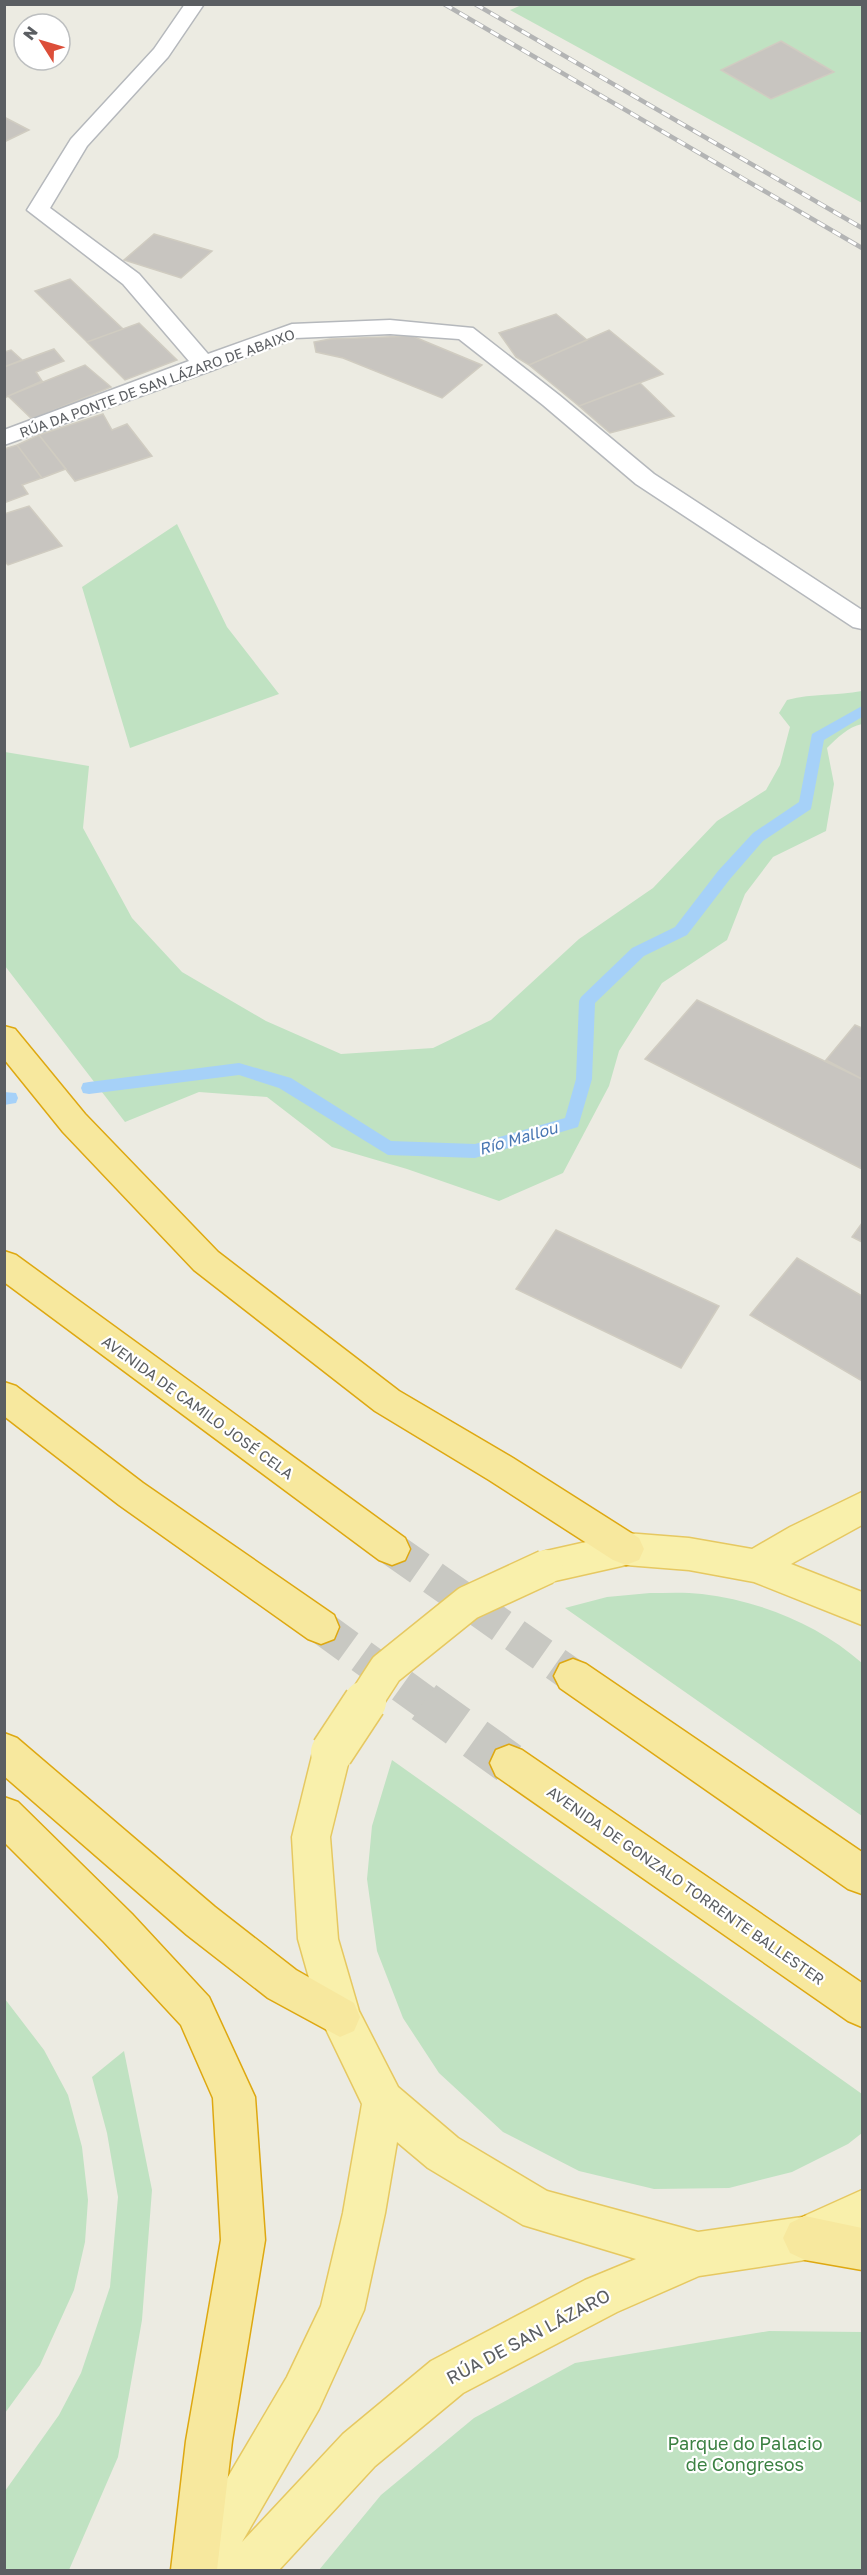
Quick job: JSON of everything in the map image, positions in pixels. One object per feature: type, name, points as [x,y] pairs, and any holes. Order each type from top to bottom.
[{"type":"highway","points":[[4,1037],[74,1123],[206,1260],[387,1401],[501,1469],[626,1549]]},
{"type":"highway","name":"AVENIDA DE CAMILO JOSÉ CELA","points":[[4,1264],[392,1549]]},
{"type":"highway","points":[[4,1396],[132,1494],[321,1627]]},
{"type":"highway","points":[[573,1676],[862,1875]]},
{"type":"highway","points":[[4,1750],[201,1921],[282,1984],[340,2017]]},
{"type":"highway","name":"AVENIDA DE GONZALO TORRENTE BALLESTER","points":[[508,1763],[862,2007]]},
{"type":"highway","points":[[4,1815],[118,1928],[195,2011],[234,2097],[243,2240],[209,2441],[194,2571]]},
{"type":"highway","points":[[805,2238],[862,2249]]},
{"type":"main road","points":[[756,1566],[803,1538],[862,1508]]},
{"type":"main road","points":[[862,1609],[756,1566],[688,1554],[626,1549],[546,1568],[468,1603],[386,1669],[332,1752],[311,1838],[318,1939],[340,2017],[383,2102],[443,2153],[538,2210],[698,2254],[805,2238],[862,2211]]},
{"type":"main road","points":[[200,2571],[303,2393],[342,2310],[364,2213],[383,2102]]},
{"type":"main road","name":"RÚA DE SAN LÁZARO","points":[[248,2571],[359,2450],[447,2377],[601,2296],[698,2254]]},
{"type":"street","points":[[195,4],[161,53],[78,142],[38,210],[131,279],[205,365]]},
{"type":"street","name":"RÚA DA PONTE DE SAN LÁZARO DE ABAIXO","points":[[4,438],[292,331],[390,327],[465,333],[551,400],[645,479],[862,621]]},
{"type":"green space","points":[[524,4],[862,5],[862,203],[510,10]]},
{"type":"green space","points":[[177,524],[227,627],[279,694],[130,748],[82,587]]},
{"type":"green space","points":[[862,691],[862,724],[847,730],[827,748],[834,784],[826,831],[773,857],[745,894],[727,940],[662,983],[619,1051],[609,1086],[563,1173],[499,1201],[407,1169],[332,1147],[267,1097],[199,1092],[125,1122],[5,966],[5,752],[89,766],[83,828],[132,918],[182,972],[266,1021],[341,1054],[433,1048],[491,1020],[579,939],[653,888],[717,821],[766,790],[780,765],[790,727],[779,713],[787,700]]},
{"type":"green space","points":[[650,1593],[702,1594],[724,1597],[767,1609],[787,1616],[827,1637],[862,1663],[862,1816],[565,1608],[607,1597]]},
{"type":"green space","points":[[392,1760],[862,2094],[862,2133],[848,2144],[792,2172],[729,2188],[654,2189],[579,2171],[503,2132],[439,2073],[403,2018],[377,1951],[367,1879],[372,1826]]},
{"type":"green space","points":[[5,1999],[44,2050],[68,2095],[82,2147],[88,2200],[85,2242],[74,2290],[40,2365],[5,2413]]},
{"type":"green space","points":[[124,2051],[152,2190],[142,2320],[118,2457],[69,2570],[5,2570],[5,2491],[59,2415],[81,2373],[110,2287],[118,2197],[107,2133],[92,2077]]},
{"type":"green space","name":"Parque do Palacio de Congresos","points":[[769,2331],[862,2332],[862,2570],[319,2570],[381,2495],[474,2418],[575,2363]]},
{"type":"building","points":[[781,41],[834,72],[771,99],[721,70]]},
{"type":"building","points":[[4,117],[29,130],[4,142]]},
{"type":"building","points":[[154,234],[212,251],[181,278],[124,260]]},
{"type":"building","points":[[70,279],[123,329],[87,342],[35,291]]},
{"type":"building","points":[[556,314],[587,340],[529,365],[516,357],[499,333]]},
{"type":"building","points":[[139,323],[177,360],[125,380],[87,342]]},
{"type":"building","points":[[609,330],[663,374],[579,406],[529,365]]},
{"type":"building","points":[[412,336],[482,365],[442,398],[343,358],[316,352],[314,342],[330,339]]},
{"type":"building","points":[[54,349],[64,361],[36,372],[42,381],[4,398],[4,367]]},
{"type":"building","points":[[11,350],[22,360],[4,367],[4,352]]},
{"type":"building","points":[[85,365],[111,387],[32,419],[8,396]]},
{"type":"building","points":[[640,383],[674,416],[610,433],[579,406]]},
{"type":"building","points":[[103,414],[112,430],[127,424],[152,456],[75,481],[39,435]]},
{"type":"building","points":[[39,435],[66,469],[42,478],[17,445]]},
{"type":"building","points":[[17,445],[42,478],[22,485],[28,494],[4,503],[4,449]]},
{"type":"building","points":[[29,506],[62,546],[8,565],[4,561],[4,514]]},
{"type":"building","points":[[697,1000],[862,1079],[862,1169],[645,1059]]},
{"type":"building","points":[[855,1025],[862,1028],[862,1079],[826,1060]]},
{"type":"building","points":[[862,1223],[862,1242],[852,1237]]},
{"type":"building","points":[[556,1230],[719,1306],[681,1368],[516,1289]]},
{"type":"building","points":[[797,1258],[862,1296],[862,1381],[750,1315]]},
{"type":"waterway","name":"Río Mallou","points":[[89,1088],[239,1069],[285,1083],[388,1148],[475,1151],[572,1122],[584,1079],[587,1001],[638,952],[681,931],[724,875],[758,837],[806,805],[817,738],[862,711]]},
{"type":"waterway","name":"Río Mallou","points":[[4,1099],[10,1098]]},
{"type":"tunnel","points":[[392,1549],[573,1676]]},
{"type":"tunnel","points":[[321,1627],[426,1703]]},
{"type":"tunnel","points":[[424,1702],[509,1763]]},
{"type":"railway","points":[[444,4],[862,248]]},
{"type":"railway","points":[[475,4],[862,228]]}]
